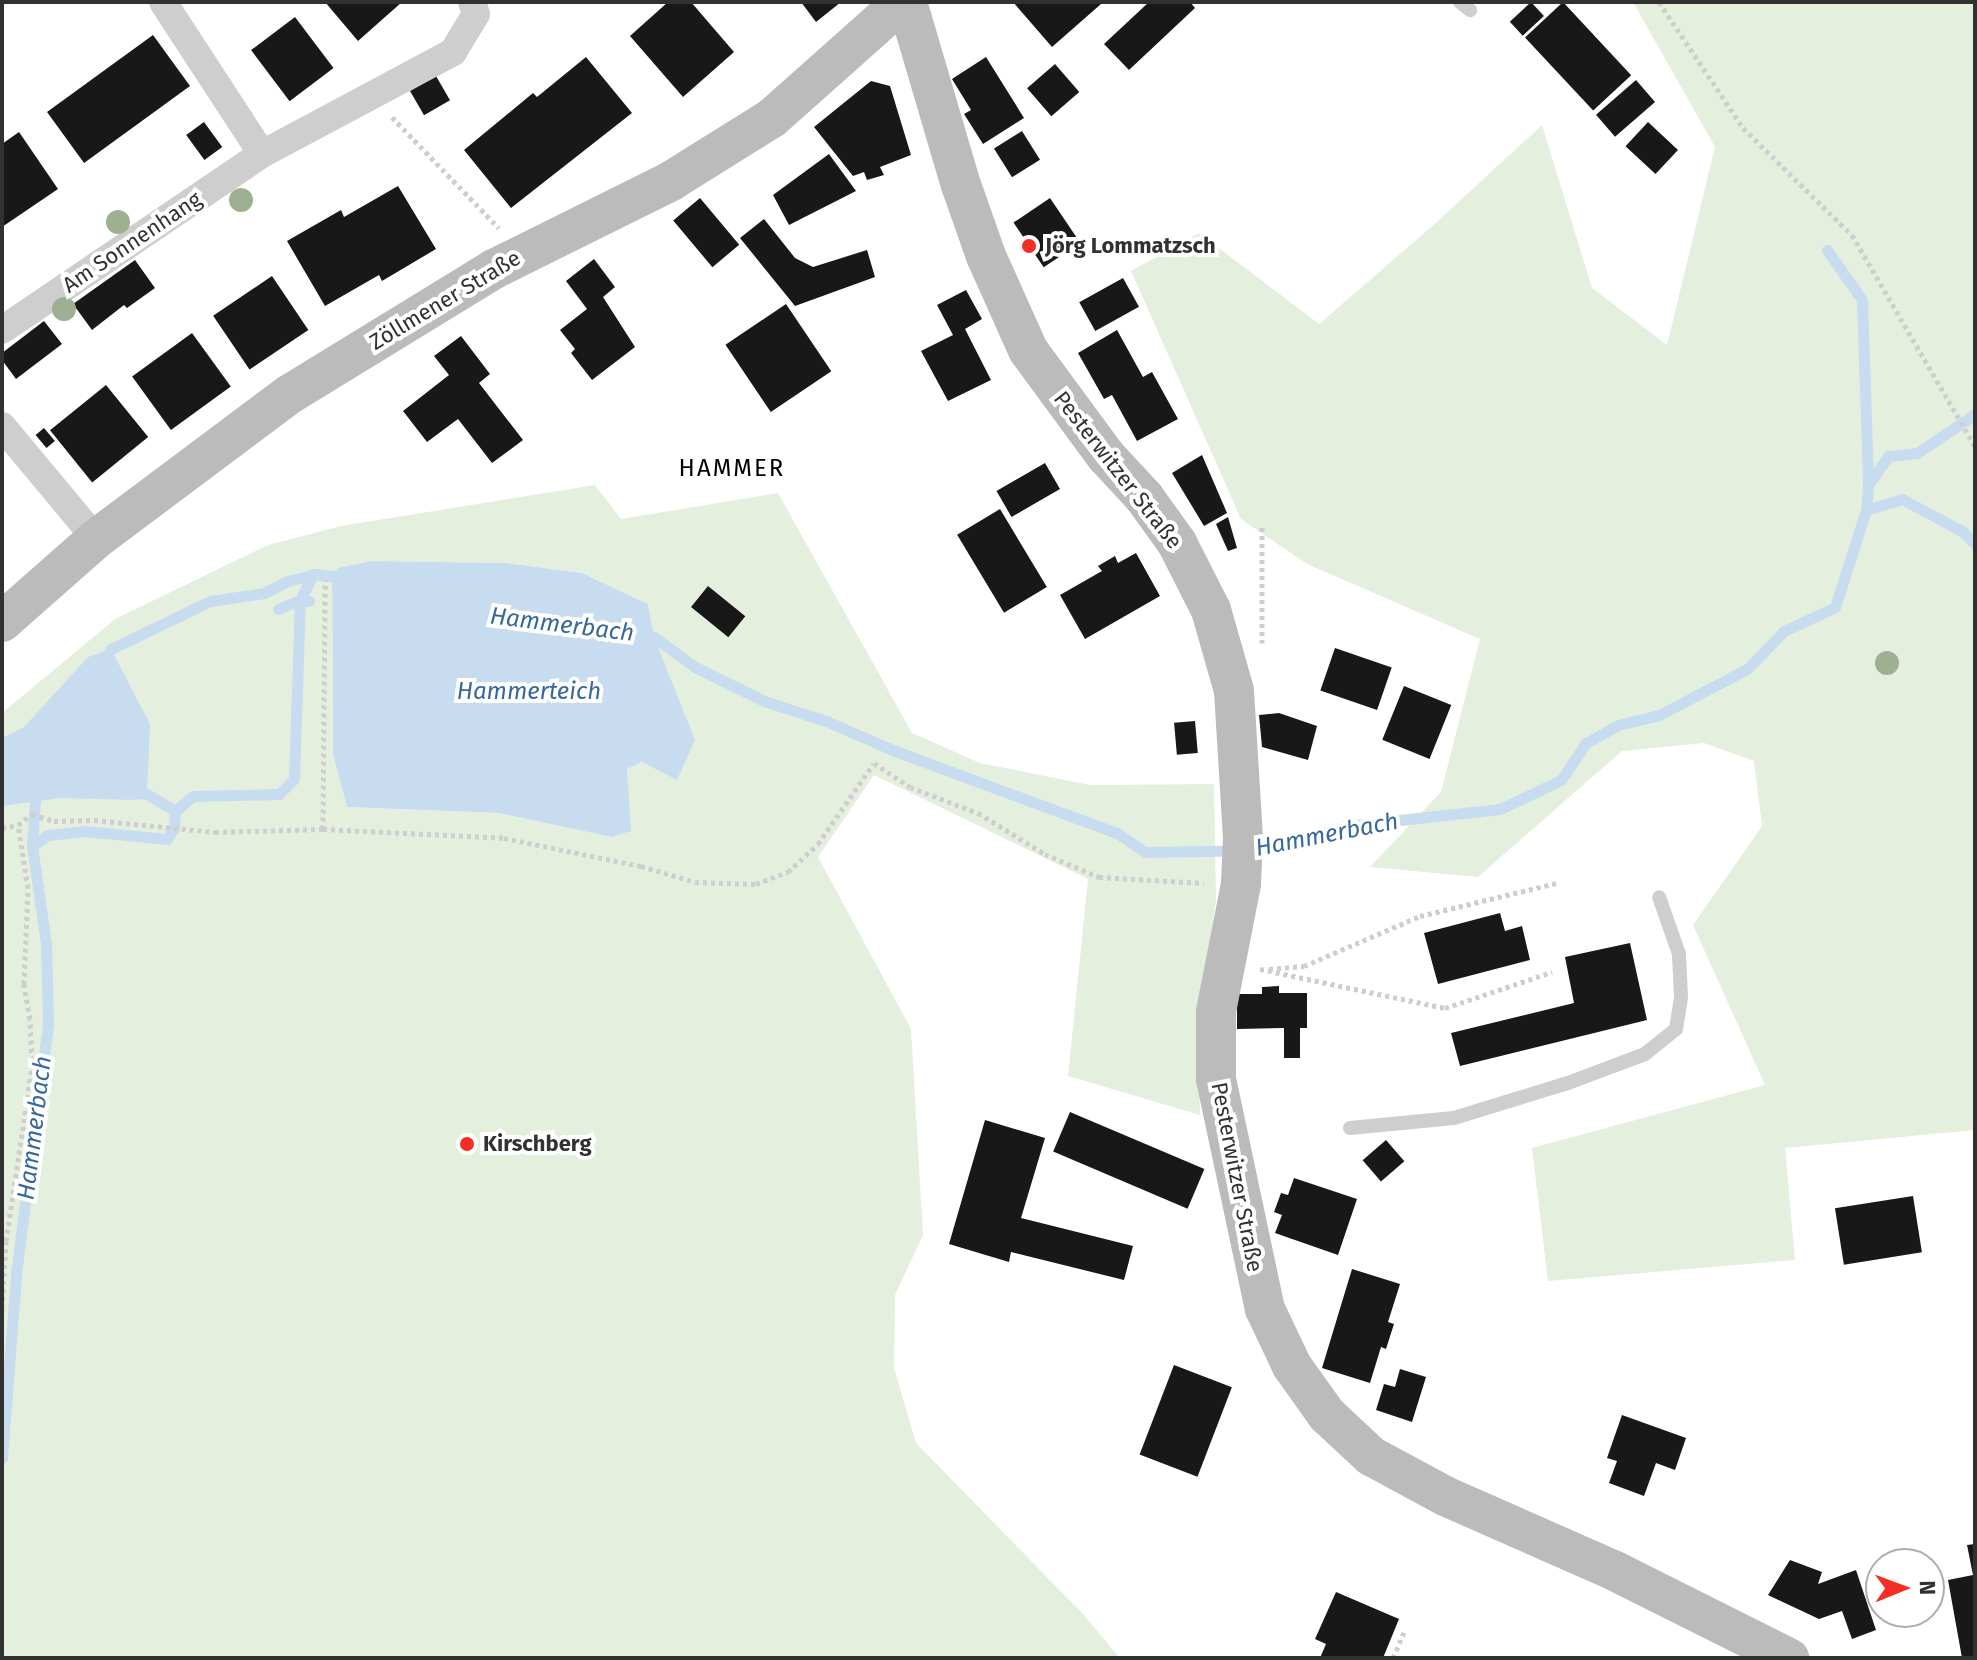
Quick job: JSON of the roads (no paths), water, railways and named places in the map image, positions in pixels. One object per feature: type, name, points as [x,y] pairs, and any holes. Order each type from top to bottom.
[{"type":"street","points":[[163,2],[262,154]]},
{"type":"street","name":"Am Sonnenhang","points":[[2,330],[262,154],[453,52],[476,14],[472,2]]},
{"type":"street","name":"Zöllmener Straße","points":[[2,622],[96,539],[290,394],[494,269],[671,181],[772,118],[905,2]]},
{"type":"street","name":"Pesterwitzer Straße","points":[[905,2],[986,256],[1028,350],[1097,444],[1144,497],[1169,531],[1211,610],[1234,691],[1246,966],[1216,1012],[1216,1079],[1228,1147],[1265,1309],[1292,1366],[1327,1415],[1371,1456],[1445,1496],[1615,1571],[1789,1658]]},
{"type":"street","points":[[2,426],[96,539]]},
{"type":"lane","points":[[1350,1128],[1454,1118],[1568,1083],[1645,1054],[1676,1029],[1681,997],[1679,954],[1659,897]]},
{"type":"water","name":"Hammerteich","points":[[372,561],[506,563],[582,573],[648,604],[654,637],[695,740],[677,780],[642,762],[627,769],[631,831],[611,837],[498,813],[347,807],[333,755],[332,576],[338,568]]},
{"type":"water","points":[[111,649],[150,724],[147,794],[133,800],[61,798],[2,806],[2,738],[24,727],[88,657]]},
{"type":"waterway","points":[[1827,250],[1862,300],[1868,485]]},
{"type":"waterway","name":"Hammerbach","points":[[642,635],[654,637],[695,667],[764,701],[826,721],[895,751],[1117,833],[1145,852],[1266,850],[1346,826],[1500,809],[1561,780],[1586,743],[1618,725],[1659,715],[1747,669],[1784,631],[1835,607],[1866,510],[1868,485],[1888,456],[1917,453],[1975,414]]},
{"type":"waterway","points":[[1866,510],[1902,499],[1962,531],[1975,544]]},
{"type":"waterway","name":"Hammerbach","points":[[32,846],[48,835],[85,831],[167,839],[174,828],[175,811],[193,796],[279,794],[294,779],[300,600],[313,574],[332,576],[341,584]]},
{"type":"waterway","name":"Hammerbach","points":[[103,660],[111,649],[210,601],[264,593],[288,581],[317,574]]},
{"type":"waterway","points":[[278,609],[300,600],[309,601]]},
{"type":"waterway","name":"Hammerbach","points":[[132,793],[147,794],[175,811]]},
{"type":"waterway","name":"Hammerbach","points":[[2,1458],[16,1274],[48,1025],[46,944],[32,846],[35,801]]},
{"type":"place","name":"Jörg Lommatzsch","points":[[1029,246]]},
{"type":"place","name":"Kirschberg","points":[[467,1144]]},
{"type":"district","name":"HAMMER","points":[[732,469]]}]
